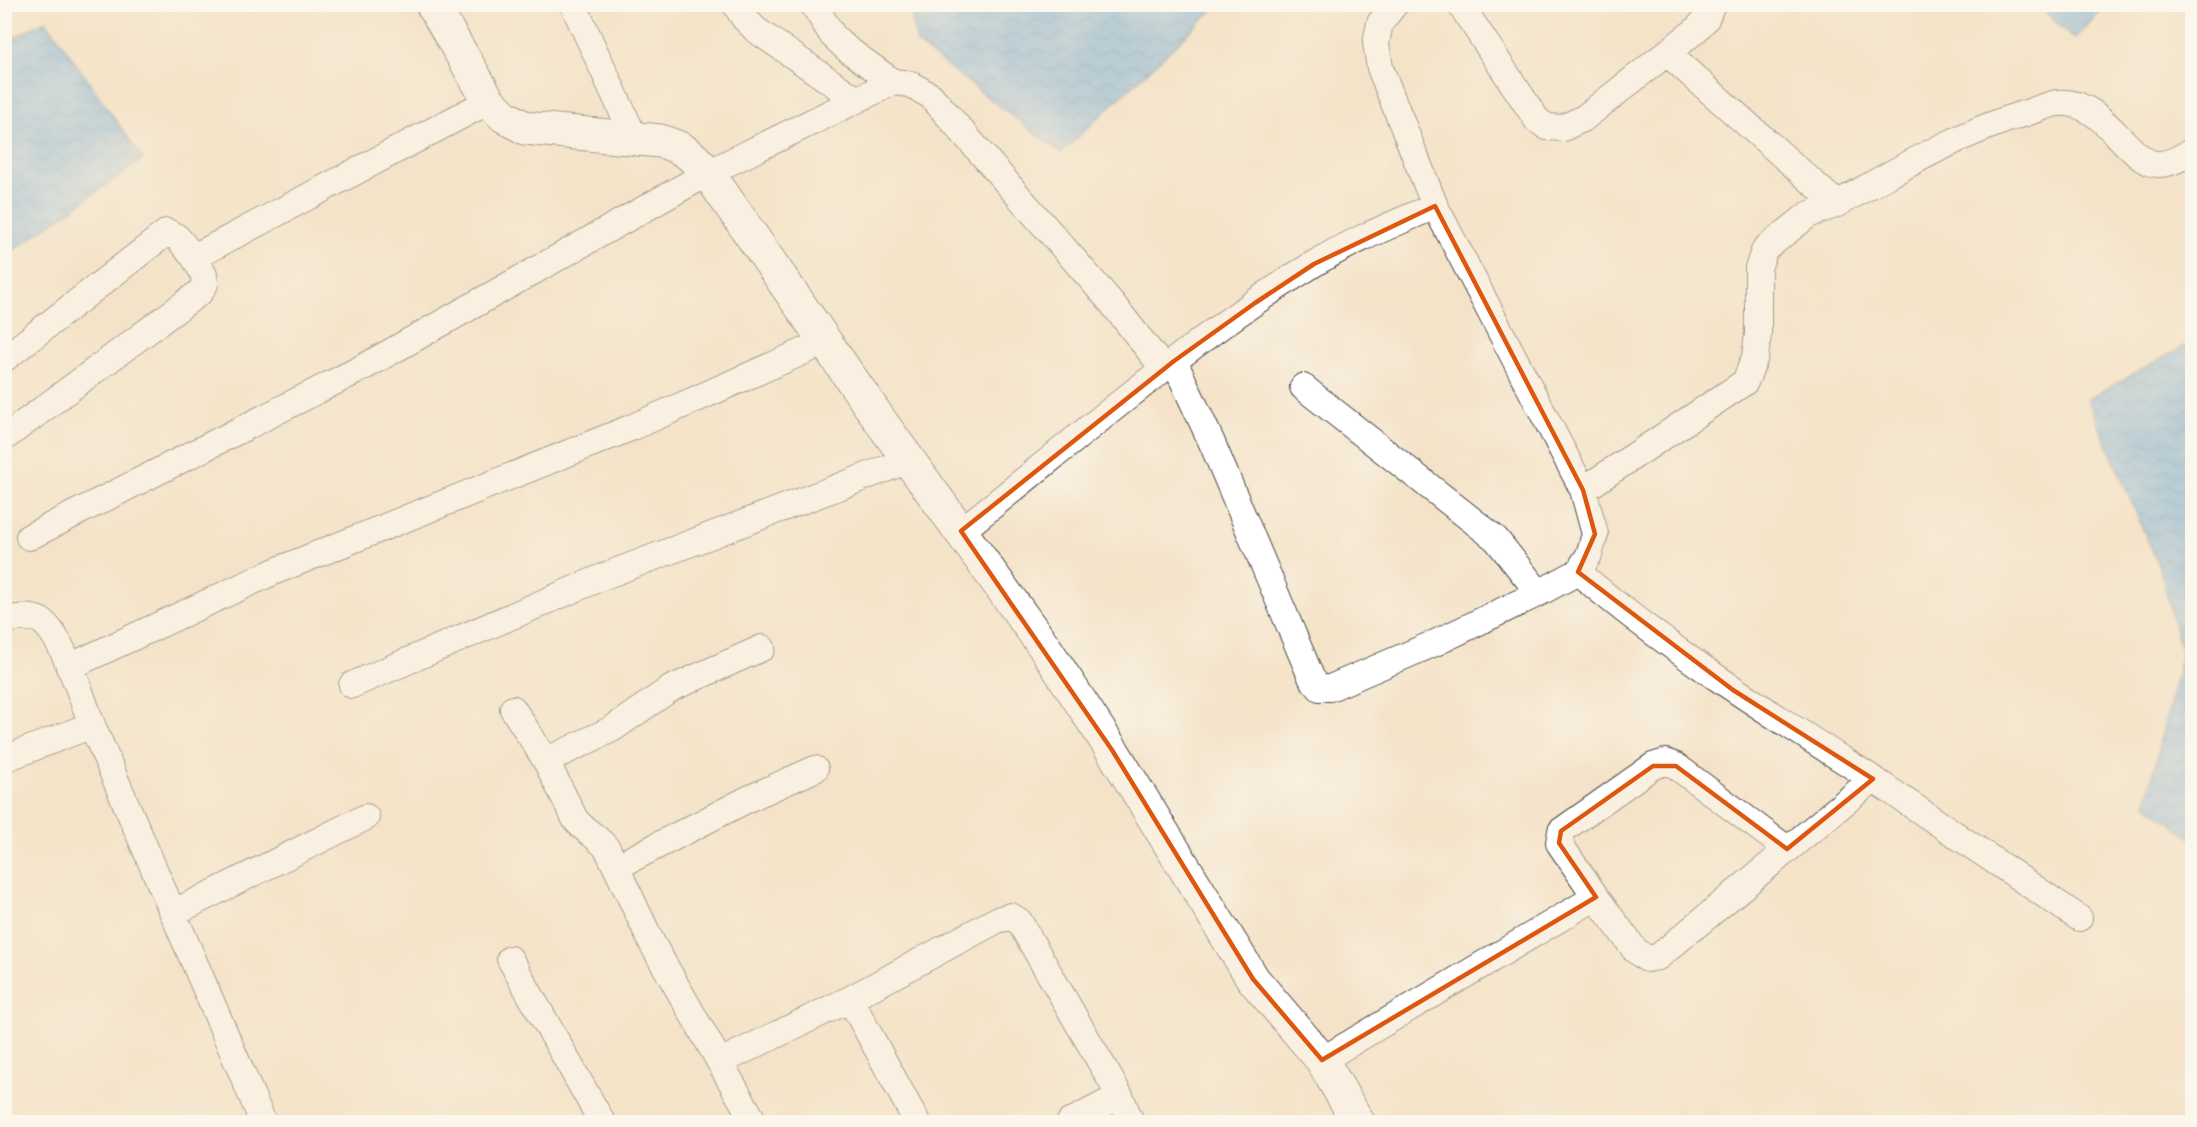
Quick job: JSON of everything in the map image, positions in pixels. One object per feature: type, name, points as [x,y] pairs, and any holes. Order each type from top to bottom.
[{"type":"street","points":[[432,4],[489,101],[504,116],[525,128],[660,141],[680,146],[708,172],[825,342],[1046,649],[1112,750],[1253,979],[1322,1060],[1358,1122]]},
{"type":"street","points":[[573,4],[635,139]]},
{"type":"street","points":[[735,4],[756,30],[857,100]]},
{"type":"street","points":[[813,4],[833,36],[847,49],[893,82],[910,84],[931,96],[1169,365],[1212,443],[1312,679],[1320,688],[1330,688],[1393,661],[1539,593],[1578,572],[1589,555],[1595,534],[1583,490],[1435,206],[1380,68],[1376,43],[1380,23],[1395,4]]},
{"type":"street","points":[[1460,4],[1537,120],[1547,127],[1563,128],[1584,118],[1667,53],[1706,20],[1712,4]]},
{"type":"street","points":[[1667,53],[1837,204]]},
{"type":"street","points":[[29,537],[362,368],[708,172],[893,82]]},
{"type":"street","points":[[194,257],[489,101]]},
{"type":"street","points":[[1583,490],[1745,382],[1755,357],[1758,333],[1758,268],[1765,249],[1808,215],[1837,204],[1921,156],[2000,121],[2057,103],[2079,105],[2098,117],[2142,159],[2157,165],[2177,160],[2193,152]]},
{"type":"street","points":[[961,531],[1169,365],[1255,303],[1314,264],[1435,206]]},
{"type":"street","points":[[4,359],[167,232],[177,237],[194,257],[204,275],[205,284],[200,292],[4,438]]},
{"type":"street","points":[[69,667],[273,572],[633,427],[825,342]]},
{"type":"street","points":[[1303,387],[1496,539],[1539,593]]},
{"type":"street","points":[[352,686],[607,575],[909,460]]},
{"type":"street","points":[[1578,572],[1614,603],[1733,690],[1873,779],[2079,918]]},
{"type":"street","points":[[4,620],[21,617],[39,620],[51,630],[69,667],[263,1122]]},
{"type":"street","points":[[546,761],[612,729],[670,689],[762,648]]},
{"type":"street","points":[[513,710],[546,761],[575,819],[581,827],[602,841],[653,945],[754,1122]]},
{"type":"street","points":[[4,759],[92,725]]},
{"type":"street","points":[[1787,849],[1676,766],[1666,762],[1653,766],[1561,831],[1559,843],[1635,950],[1647,959],[1658,957],[1873,779]]},
{"type":"street","points":[[616,867],[750,798],[815,769]]},
{"type":"street","points":[[173,913],[366,817]]},
{"type":"street","points":[[1322,1060],[1596,897]]},
{"type":"street","points":[[720,1062],[850,999],[997,920],[1011,916],[1019,921],[1120,1096],[1131,1122]]},
{"type":"street","points":[[510,959],[602,1122]]},
{"type":"street","points":[[850,999],[917,1122]]},
{"type":"street","points":[[1070,1122],[1120,1096]]},
{"type":"highlighted area","points":[[1435,206],[1583,490],[1595,534],[1578,572],[1733,690],[1873,779],[1787,849],[1676,766],[1653,766],[1561,831],[1559,843],[1596,897],[1322,1060],[1253,979],[1112,750],[961,531],[1174,361],[1255,303],[1314,264]]},
{"type":"water","points":[[909,4],[1218,5],[1061,153],[917,43]]},
{"type":"water","points":[[2038,5],[2107,5],[2074,39]]},
{"type":"water","points":[[46,21],[143,159],[5,256],[5,42]]},
{"type":"water","points":[[2192,342],[2192,839],[2146,804],[2182,654],[2160,569],[2088,399]]}]
